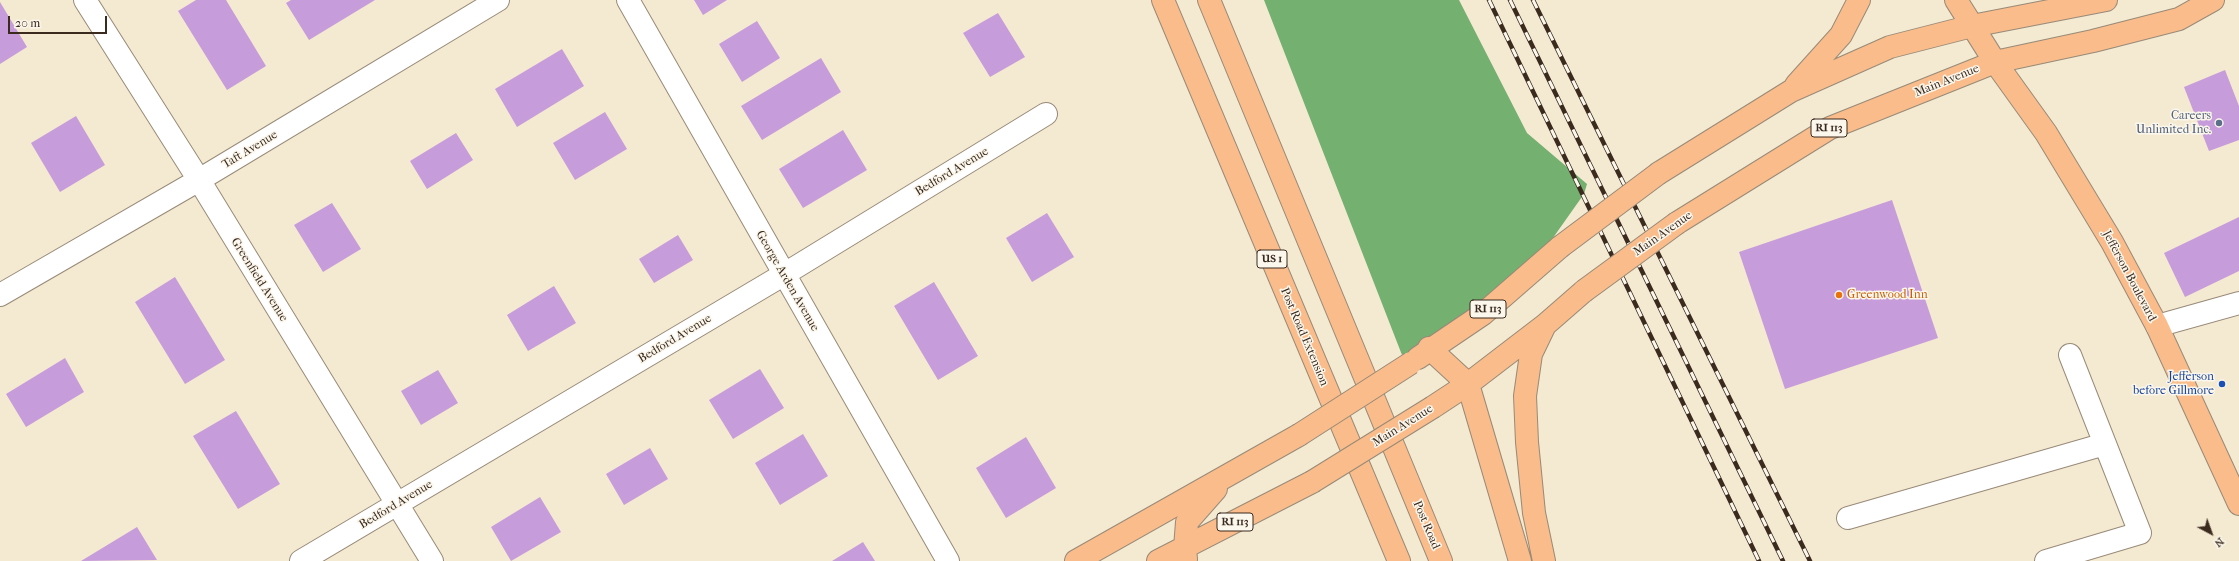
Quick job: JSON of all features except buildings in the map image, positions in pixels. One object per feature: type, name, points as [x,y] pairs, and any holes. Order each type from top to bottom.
[{"type":"main road","name":"Post Road Extension","points":[[1163,0],[1399,561]]},
{"type":"main road","name":"Post Road","points":[[1209,0],[1441,561]]},
{"type":"main road","points":[[1791,90],[1841,35],[1859,0]]},
{"type":"main road","points":[[1956,0],[1995,62]]},
{"type":"main road","name":"RI 113","points":[[1076,561],[1299,435],[1411,363],[1429,348],[1483,314],[1560,247],[1658,173],[1791,90],[1890,47],[1972,26],[2106,0]]},
{"type":"main road","name":"Main Avenue","points":[[1158,561],[1186,555],[1312,482],[1433,407],[1468,384],[1545,325],[1584,290],[1678,223],[1830,128],[1995,62],[2093,41],[2178,19],[2213,0]]},
{"type":"main road","name":"Jefferson Boulevard","points":[[1995,62],[2046,133],[2112,242],[2157,326],[2239,504]]},
{"type":"main road","points":[[1544,561],[1534,513],[1527,442],[1525,396],[1530,354],[1545,325]]},
{"type":"main road","points":[[1429,348],[1468,384],[1520,561]]},
{"type":"main road","points":[[1186,555],[1187,522],[1226,477]]},
{"type":"street","name":"Greenfield Avenue","points":[[85,0],[200,180],[432,561]]},
{"type":"street","name":"Taft Avenue","points":[[0,295],[200,180],[498,0]]},
{"type":"street","name":"George Arden Avenue","points":[[628,0],[783,275],[948,561]]},
{"type":"street","name":"Bedford Avenue","points":[[301,561],[783,275],[1046,114]]},
{"type":"street","points":[[2157,326],[2239,303]]},
{"type":"street","points":[[2046,561],[2140,533],[2070,355]]},
{"type":"street","points":[[1848,518],[2105,444]]},
{"type":"green space","points":[[1264,0],[1459,0],[1527,133],[1587,184],[1584,194],[1538,259],[1422,347],[1402,355]]},
{"type":"railway","points":[[1489,0],[1759,561]]},
{"type":"railway","points":[[1510,0],[1783,561]]},
{"type":"railway","points":[[1533,0],[1810,561]]},
{"type":"place","name":"Careers Unlimited Inc.","points":[[2219,123]]},
{"type":"place","name":"Greenwood Inn","points":[[1839,295]]},
{"type":"place","name":"Jefferson before Gillmore","points":[[2222,384]]}]
